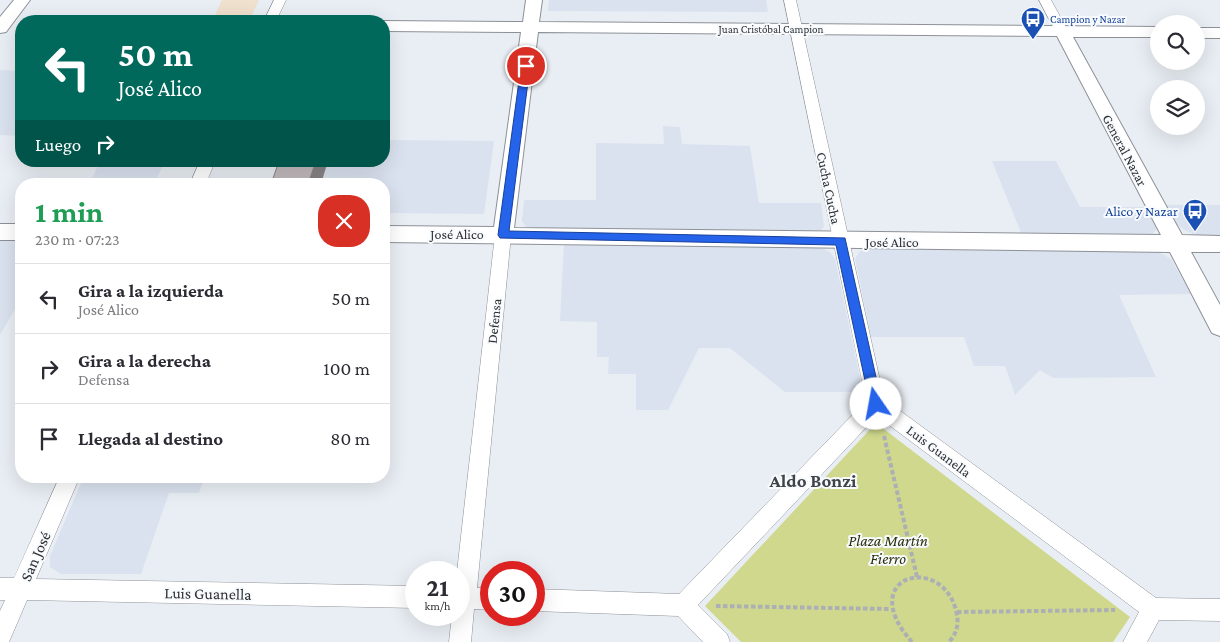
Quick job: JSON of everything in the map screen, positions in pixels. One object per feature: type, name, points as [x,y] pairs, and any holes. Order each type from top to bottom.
[{"type":"street","points":[[1,24],[22,0]]},
{"type":"street","points":[[273,15],[280,0]]},
{"type":"street","name":"Defensa","points":[[466,561],[503,235],[534,0]]},
{"type":"street","name":"Cucha Cucha","points":[[790,0],[876,404]]},
{"type":"street","name":"General Nazar","points":[[1045,0],[1220,326]]},
{"type":"street","points":[[1,24],[15,23]]},
{"type":"street","name":"Juan Cristóbal Campion","points":[[390,26],[1150,32]]},
{"type":"street","points":[[1205,33],[1220,33]]},
{"type":"street","points":[[0,232],[15,232]]},
{"type":"street","name":"José Alico","points":[[390,234],[841,241],[1220,244]]},
{"type":"street","points":[[683,606],[876,404]]},
{"type":"street","name":"Luis Guanella","points":[[876,404],[1153,609]]},
{"type":"street","name":"San José","points":[[0,636],[10,589],[66,483]]},
{"type":"street","name":"Luis Guanella","points":[[10,589],[405,597]]},
{"type":"street","points":[[545,600],[683,606],[719,642]]},
{"type":"street","points":[[1134,642],[1153,609],[1220,610]]},
{"type":"street","name":"Defensa","points":[[460,642],[461,626]]},
{"type":"path","points":[[876,404],[917,577]]},
{"type":"path","points":[[912,642],[897,627],[891,609],[891,597],[894,588],[908,578],[917,577],[926,578],[943,588],[954,603],[957,612],[957,630],[949,642]]},
{"type":"path","points":[[683,606],[891,609]]},
{"type":"path","points":[[957,612],[1153,609]]},
{"type":"shaded area","points":[[222,0],[259,0],[252,15],[215,15]]},
{"type":"shaded area","points":[[549,0],[766,0],[768,12],[548,11]]},
{"type":"shaded area","points":[[0,70],[15,71],[15,136],[0,135]]},
{"type":"shaded area","points":[[663,126],[680,127],[682,144],[750,146],[759,203],[821,203],[824,227],[820,231],[526,227],[522,221],[524,200],[596,200],[596,143],[664,144]]},
{"type":"shaded area","points":[[390,140],[494,141],[484,214],[390,213],[390,178],[323,178],[326,167],[390,167]]},
{"type":"shaded area","points":[[992,161],[1056,161],[1080,207],[1147,207],[1157,229],[1151,235],[1022,235]]},
{"type":"shaded area","points":[[98,167],[162,167],[157,178],[92,178]]},
{"type":"shaded area","points":[[1166,205],[1220,205],[1220,236],[1200,236],[1184,230],[1177,224]]},
{"type":"shaded area","points":[[0,240],[15,240],[15,309],[0,335]]},
{"type":"shaded area","points":[[564,244],[820,247],[830,252],[835,259],[863,392],[785,392],[730,348],[699,348],[668,410],[636,410],[636,374],[608,374],[609,357],[597,357],[597,322],[560,321]]},
{"type":"shaded area","points":[[866,249],[1154,249],[1171,259],[1191,294],[1119,295],[1156,377],[1053,378],[1040,370],[1015,395],[1005,366],[974,366],[964,337],[871,337],[855,259],[860,251]]},
{"type":"shaded area","points":[[81,483],[203,483],[199,493],[169,493],[141,574],[61,574],[50,567],[50,556]]},
{"type":"green space","name":"Plaza Martín Fierro","points":[[876,423],[1130,617],[1113,642],[741,642],[705,606]]},
{"type":"building","points":[[277,167],[314,167],[310,178],[273,178]]},
{"type":"place","name":"Campion y Nazar","points":[[1033,40]]},
{"type":"place","name":"Alico y Nazar","points":[[1195,232]]},
{"type":"district","name":"Aldo Bonzi","points":[[813,480]]},
{"type":"route","points":[[526,66],[503,235],[841,241],[876,404]]}]
